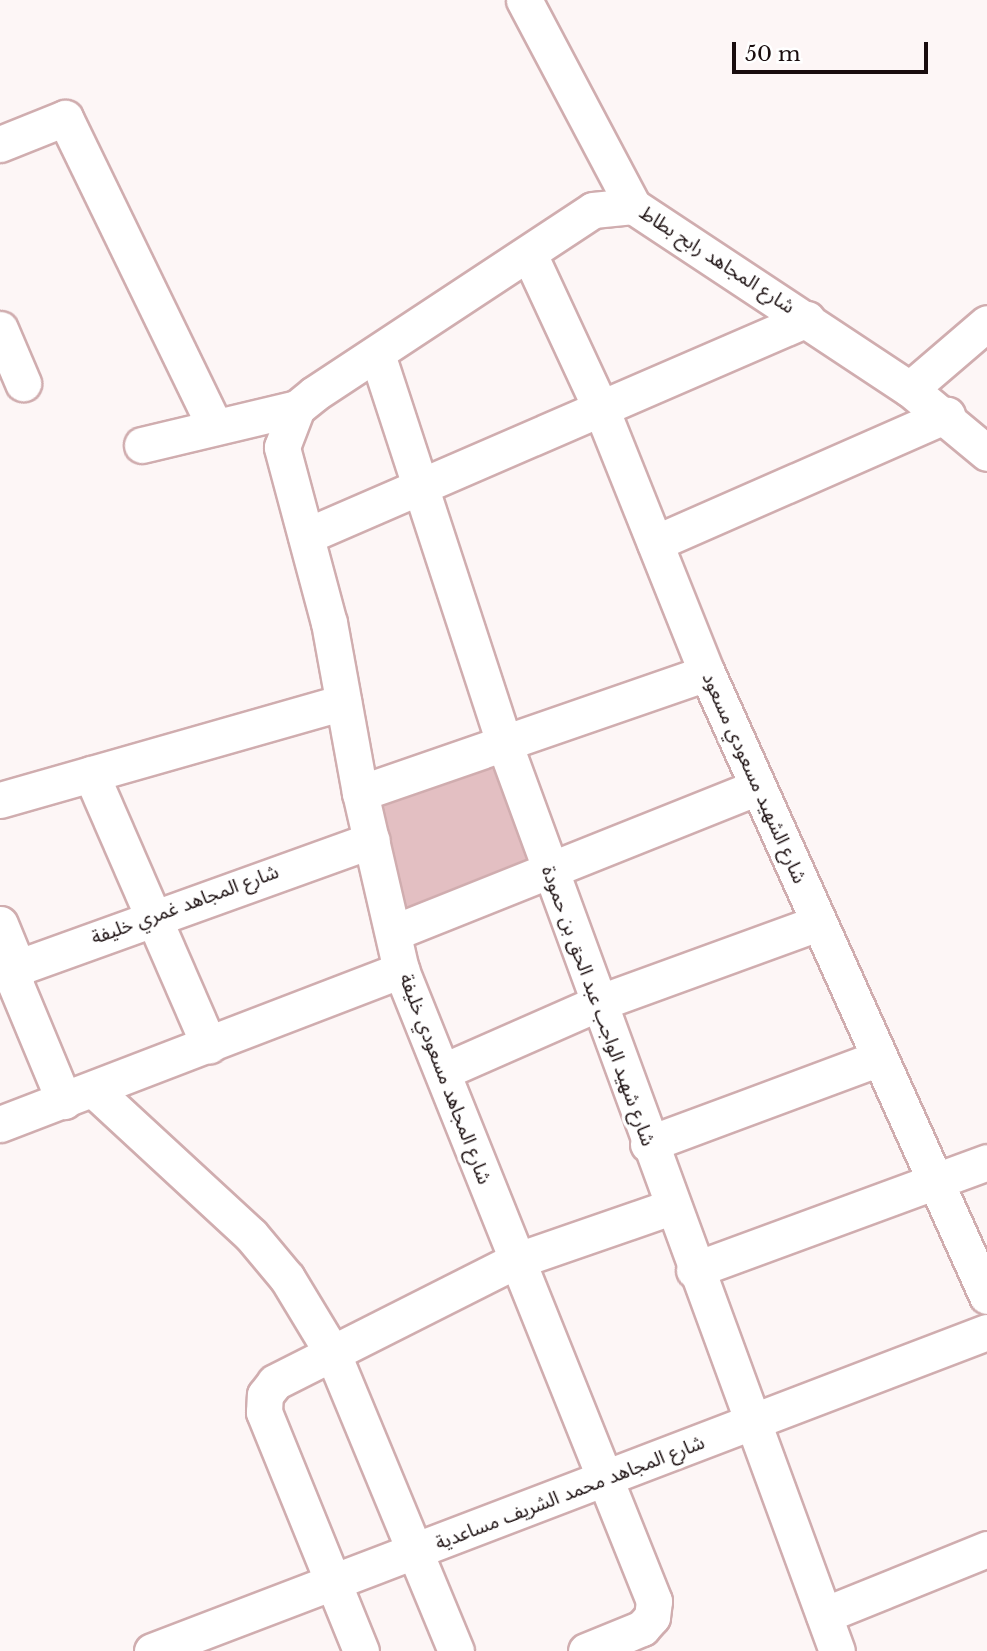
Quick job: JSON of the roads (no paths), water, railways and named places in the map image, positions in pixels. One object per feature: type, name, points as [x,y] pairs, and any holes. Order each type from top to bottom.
[{"type":"street","name":"شارع المجاهد رابح بطاط","points":[[524,0],[633,206],[910,389],[947,415],[987,453]]},
{"type":"street","points":[[0,144],[65,118],[215,427]]},
{"type":"street","points":[[142,445],[297,408],[530,257],[593,210],[633,206]]},
{"type":"street","name":"شارع الشهيد مسعودي مسعود","points":[[530,257],[602,411],[707,673],[757,787],[987,1296]]},
{"type":"street","points":[[306,536],[602,411],[807,319]]},
{"type":"street","points":[[910,389],[987,323]]},
{"type":"street","points":[[0,329],[23,383]]},
{"type":"street","name":"شارع شهيد الواجب عبد الحق بن حمودة","points":[[377,354],[503,740],[694,1270],[837,1651]]},
{"type":"street","name":"شارع المجاهد مسعودي خليفة","points":[[297,408],[282,447],[306,536],[360,793],[395,932],[401,970],[443,1071],[515,1261],[654,1601],[652,1617],[642,1628],[586,1651]]},
{"type":"street","points":[[654,543],[947,415]]},
{"type":"street","points":[[360,793],[503,740],[707,673]]},
{"type":"street","points":[[0,800],[343,702]]},
{"type":"street","points":[[91,774],[155,915],[209,1045]]},
{"type":"street","points":[[395,932],[757,787]]},
{"type":"street","name":"شارع المجاهد غمري خليفة","points":[[9,971],[155,915],[372,840]]},
{"type":"street","points":[[443,1071],[598,1003],[818,923]]},
{"type":"street","points":[[0,924],[9,971],[80,1096],[251,1235],[287,1278],[333,1354],[418,1550],[456,1651]]},
{"type":"street","points":[[0,1124],[80,1096],[401,970]]},
{"type":"street","points":[[648,1143],[879,1058]]},
{"type":"street","points":[[694,1270],[987,1162]]},
{"type":"street","points":[[361,1651],[264,1412],[265,1395],[275,1382],[515,1261],[671,1207]]},
{"type":"street","name":"شارع المجاهد محمد الشريف مساعدية","points":[[152,1651],[202,1642],[333,1582],[606,1480],[987,1332]]},
{"type":"street","points":[[824,1615],[987,1549]]}]
